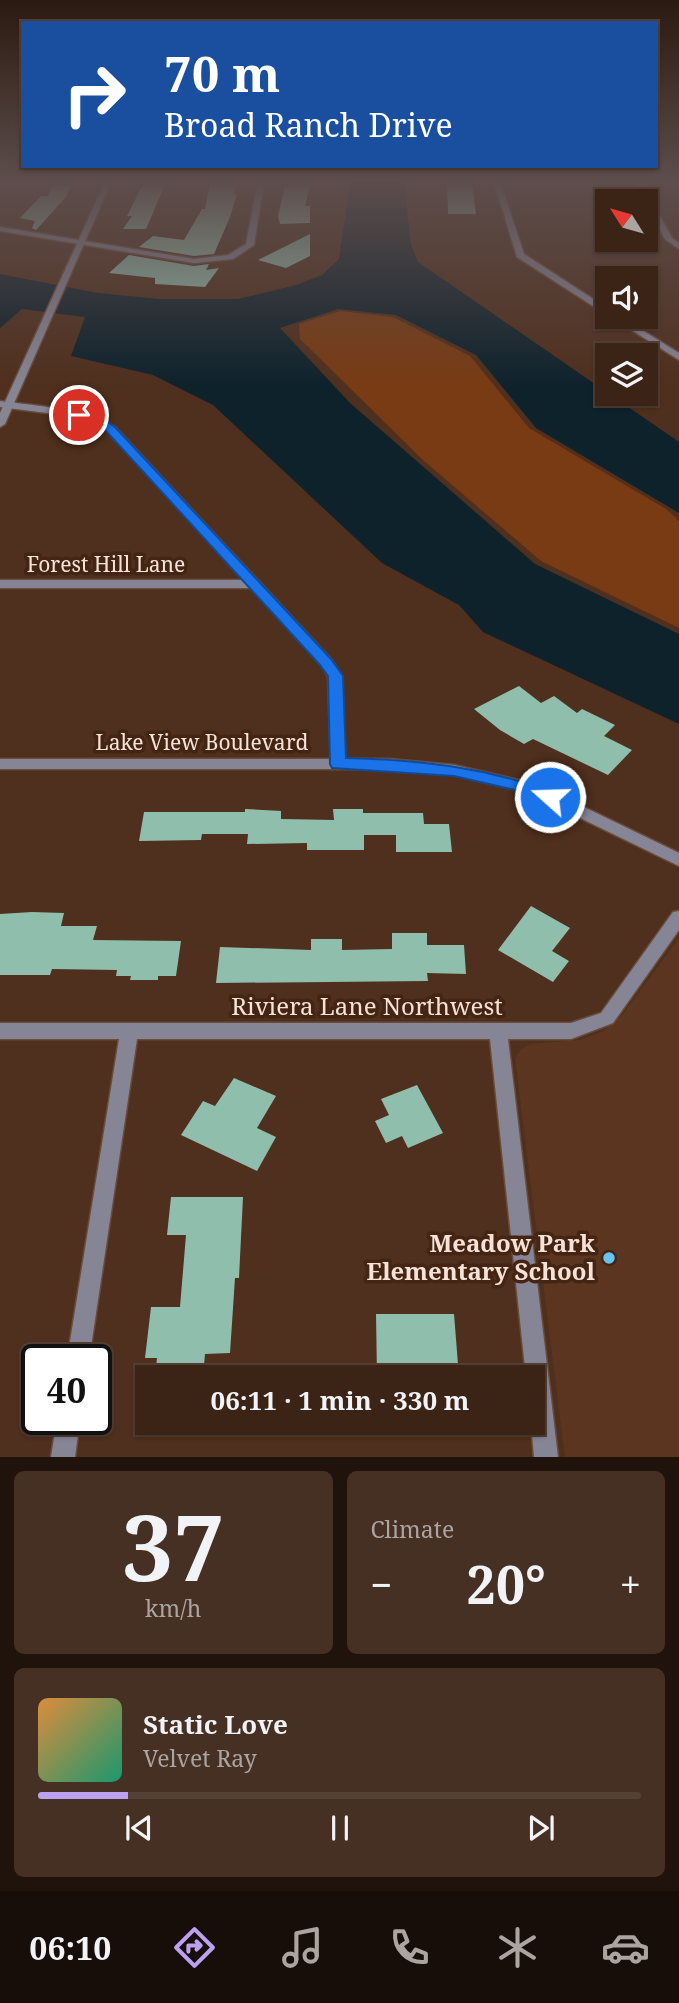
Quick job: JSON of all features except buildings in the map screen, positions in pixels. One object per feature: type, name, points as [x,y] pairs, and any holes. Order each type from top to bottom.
[{"type":"street","points":[[0,425],[4,404],[65,283],[78,250]]},
{"type":"street","points":[[120,250],[176,260],[213,260],[230,257],[242,250]]},
{"type":"street","points":[[518,250],[520,255],[595,304]]},
{"type":"street","points":[[634,329],[679,357]]},
{"type":"street","points":[[4,404],[79,415],[98,421],[111,429],[326,662],[335,676],[338,764]]},
{"type":"street","name":"Forest Hill Lane","points":[[0,584],[254,584]]},
{"type":"street","name":"Lake View Boulevard","points":[[0,764],[338,764],[422,766],[454,770],[518,785],[580,811],[679,860]]},
{"type":"street","name":"Riviera Lane Northwest","points":[[0,1031],[570,1031],[607,1018],[679,917]]},
{"type":"street","points":[[81,1344],[130,1031]]},
{"type":"street","points":[[498,1031],[546,1457]]},
{"type":"street","points":[[63,1457],[66,1435]]},
{"type":"shaded area","points":[[340,311],[393,317],[470,356],[529,428],[666,509],[679,521],[679,628],[541,561],[423,460],[300,339],[299,324]]},
{"type":"shaded area","name":"Meadow Park Elementary School","points":[[679,938],[679,1457],[565,1457],[515,1059],[521,1049],[531,1044],[579,1040],[602,1032],[623,1014]]},
{"type":"water","points":[[340,250],[413,250],[418,262],[595,384],[595,406],[627,406],[679,442],[679,513],[536,428],[476,355],[396,315],[338,309],[280,328],[350,403],[535,564],[679,634],[679,724],[483,632],[459,605],[382,563],[213,405],[153,375],[71,356],[85,317],[22,309],[0,328],[0,274],[98,293],[160,299],[238,299],[296,285],[322,275],[339,259]]},
{"type":"place","name":"Meadow Park Elementary School","points":[[609,1258]]},
{"type":"route","points":[[79,415],[98,421],[111,429],[326,662],[335,676],[338,764],[389,764],[454,770],[518,785],[550,797]]}]
